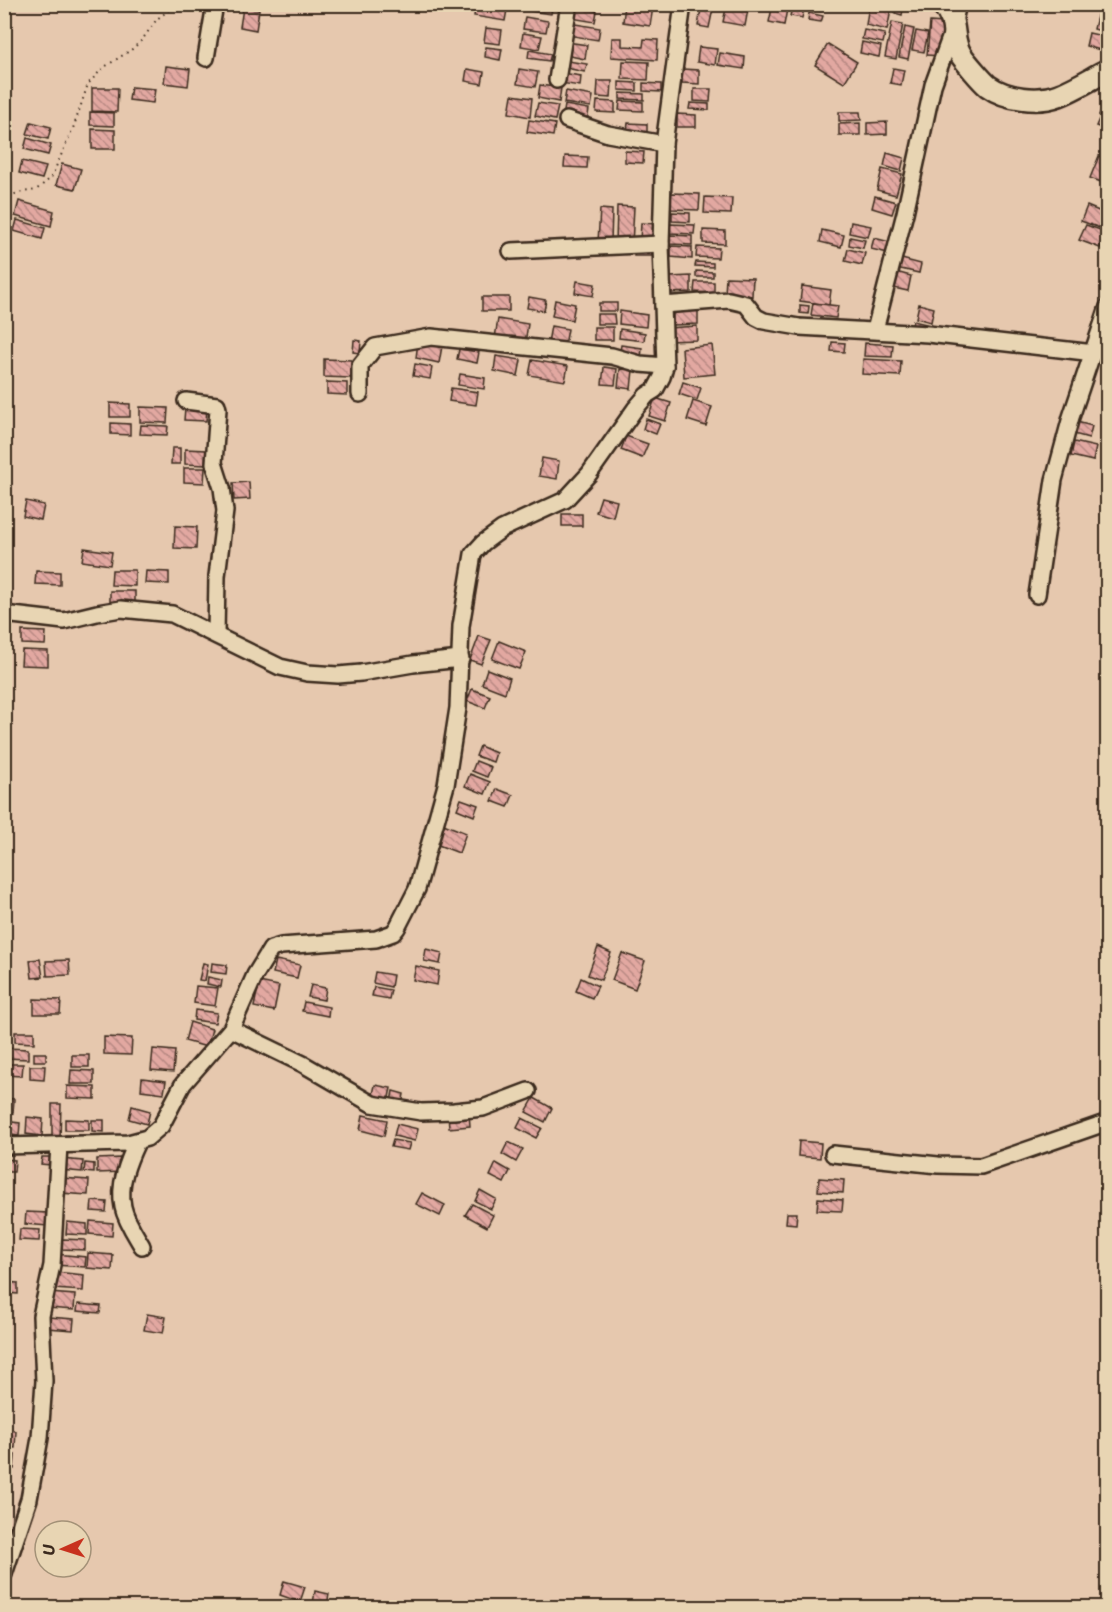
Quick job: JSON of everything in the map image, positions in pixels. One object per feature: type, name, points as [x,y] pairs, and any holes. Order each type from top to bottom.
[{"type":"main road","points":[[942,4],[956,13],[955,41],[961,54],[988,86],[1016,98],[1041,100],[1059,95],[1107,70]]},
{"type":"street","points":[[206,58],[215,4]]},
{"type":"street","points":[[558,80],[568,4]]},
{"type":"street","points":[[4,1146],[137,1142],[147,1138],[161,1126],[183,1084],[231,1029],[255,975],[273,948],[376,939],[393,933],[417,889],[446,785],[458,708],[461,626],[473,554],[483,543],[502,529],[565,500],[589,474],[635,409],[647,395],[655,390],[662,377],[664,366],[661,244],[664,144],[683,4]]},
{"type":"street","points":[[875,330],[905,213],[933,85],[956,13]]},
{"type":"street","points":[[567,120],[608,134],[664,144]]},
{"type":"street","points":[[511,251],[661,244]]},
{"type":"street","points":[[663,305],[729,300],[746,303],[756,317],[764,321],[799,327],[928,334],[1094,353]]},
{"type":"street","points":[[1037,595],[1054,480],[1071,417],[1094,353],[1107,307]]},
{"type":"street","points":[[360,394],[360,366],[375,347],[431,337],[612,356],[640,364],[664,366]]},
{"type":"street","points":[[186,401],[217,405],[218,409],[214,463],[222,488],[225,512],[217,576],[216,635]]},
{"type":"street","points":[[4,614],[64,621],[97,612],[121,609],[172,614],[279,667],[307,673],[338,675],[361,673],[460,659]]},
{"type":"street","points":[[231,1029],[303,1064],[372,1104],[421,1112],[454,1111],[483,1108],[528,1091]]},
{"type":"street","points":[[833,1154],[938,1165],[981,1166],[1107,1122]]},
{"type":"street","points":[[137,1142],[126,1164],[122,1199],[123,1208],[142,1246]]},
{"type":"street","points":[[4,1574],[29,1499],[40,1438],[44,1381],[41,1317],[52,1265],[59,1145]]},
{"type":"path","points":[[4,200],[17,194],[36,190],[51,178],[74,126],[88,84],[103,68],[131,50],[142,40],[157,19],[177,4]]},
{"type":"building","points":[[476,4],[508,4],[505,21],[474,16]]},
{"type":"building","points":[[532,4],[553,4],[551,14],[531,11]]},
{"type":"building","points":[[625,4],[653,7],[650,26],[623,22]]},
{"type":"building","points":[[702,4],[714,4],[709,28],[698,26]]},
{"type":"building","points":[[727,4],[749,4],[745,26],[723,22]]},
{"type":"building","points":[[773,4],[788,4],[784,25],[769,22]]},
{"type":"building","points":[[793,4],[805,4],[802,18],[790,16]]},
{"type":"building","points":[[810,4],[822,4],[821,11],[809,8]]},
{"type":"building","points":[[897,4],[904,4],[902,15],[895,13]]},
{"type":"building","points":[[1100,4],[1108,4],[1108,33],[1094,29]]},
{"type":"building","points":[[869,5],[891,10],[887,30],[866,25]]},
{"type":"building","points":[[573,7],[597,11],[595,22],[571,18]]},
{"type":"building","points":[[243,8],[259,10],[256,30],[240,27]]},
{"type":"building","points":[[809,13],[823,16],[821,22],[808,20]]},
{"type":"building","points":[[525,17],[548,21],[546,32],[523,29]]},
{"type":"building","points":[[892,22],[903,24],[896,59],[885,57]]},
{"type":"building","points":[[930,22],[943,23],[940,56],[927,55]]},
{"type":"building","points":[[569,23],[600,28],[598,40],[567,35]]},
{"type":"building","points":[[905,27],[914,29],[908,59],[899,57]]},
{"type":"building","points":[[486,28],[502,30],[500,44],[484,42]]},
{"type":"building","points":[[864,30],[885,34],[883,43],[862,39]]},
{"type":"building","points":[[916,31],[928,33],[924,52],[912,50]]},
{"type":"building","points":[[523,33],[542,36],[539,49],[521,46]]},
{"type":"building","points":[[1089,33],[1107,37],[1104,51],[1086,46]]},
{"type":"building","points":[[612,38],[622,38],[622,46],[643,47],[644,39],[658,40],[657,60],[611,57]]},
{"type":"building","points":[[567,42],[587,45],[585,59],[565,55]]},
{"type":"building","points":[[862,42],[881,46],[879,57],[860,53]]},
{"type":"building","points":[[828,44],[857,62],[844,83],[815,65]]},
{"type":"building","points":[[486,47],[502,49],[500,60],[485,57]]},
{"type":"building","points":[[699,47],[717,49],[715,65],[697,62]]},
{"type":"building","points":[[529,50],[551,54],[549,61],[528,58]]},
{"type":"building","points":[[720,53],[745,57],[744,69],[718,65]]},
{"type":"building","points":[[568,61],[587,64],[585,72],[566,68]]},
{"type":"building","points":[[623,61],[649,62],[648,80],[622,79]]},
{"type":"building","points":[[166,66],[190,69],[188,86],[164,83]]},
{"type":"building","points":[[893,68],[904,70],[901,85],[890,83]]},
{"type":"building","points":[[467,69],[484,72],[482,84],[465,81]]},
{"type":"building","points":[[519,69],[538,72],[535,87],[517,84]]},
{"type":"building","points":[[682,69],[699,70],[699,84],[682,83]]},
{"type":"building","points":[[562,73],[581,76],[580,86],[560,83]]},
{"type":"building","points":[[598,81],[612,81],[611,98],[597,97]]},
{"type":"building","points":[[619,82],[637,83],[637,91],[619,90]]},
{"type":"building","points":[[643,83],[661,84],[661,92],[643,91]]},
{"type":"building","points":[[540,85],[561,88],[559,102],[538,98]]},
{"type":"building","points":[[131,87],[155,89],[153,103],[129,100]]},
{"type":"building","points":[[92,88],[118,88],[117,112],[92,111]]},
{"type":"building","points":[[694,89],[711,89],[710,102],[694,101]]},
{"type":"building","points":[[566,91],[593,96],[591,107],[564,103]]},
{"type":"building","points":[[620,93],[644,94],[644,100],[620,99]]},
{"type":"building","points":[[512,95],[532,98],[530,117],[509,113]]},
{"type":"building","points":[[1108,95],[1108,119],[1099,115]]},
{"type":"building","points":[[597,101],[615,102],[615,113],[596,112]]},
{"type":"building","points":[[620,101],[643,102],[643,111],[619,110]]},
{"type":"building","points":[[538,103],[558,106],[555,120],[535,116]]},
{"type":"building","points":[[690,103],[709,104],[709,110],[689,109]]},
{"type":"building","points":[[565,105],[589,109],[587,122],[563,118]]},
{"type":"building","points":[[90,112],[114,113],[114,126],[90,125]]},
{"type":"building","points":[[839,112],[860,112],[861,120],[839,121]]},
{"type":"building","points":[[677,114],[696,115],[696,127],[677,127]]},
{"type":"building","points":[[1099,119],[1108,122],[1107,130],[1096,126]]},
{"type":"building","points":[[529,120],[555,124],[553,136],[527,132]]},
{"type":"building","points":[[31,122],[51,127],[48,139],[27,134]]},
{"type":"building","points":[[887,122],[887,134],[867,135],[867,123]]},
{"type":"building","points":[[628,123],[647,124],[647,132],[627,131]]},
{"type":"building","points":[[860,123],[860,135],[839,135],[839,124]]},
{"type":"building","points":[[92,129],[115,130],[115,149],[92,149]]},
{"type":"building","points":[[27,138],[51,145],[48,155],[24,149]]},
{"type":"building","points":[[625,151],[644,152],[643,163],[625,162]]},
{"type":"building","points":[[887,153],[904,158],[901,171],[884,166]]},
{"type":"building","points":[[565,156],[588,157],[587,168],[564,167]]},
{"type":"building","points":[[1099,156],[1108,159],[1108,175],[1104,183],[1090,178]]},
{"type":"building","points":[[22,161],[46,167],[42,179],[19,173]]},
{"type":"building","points":[[62,164],[81,169],[75,189],[56,185]]},
{"type":"building","points":[[882,169],[902,174],[896,195],[877,190]]},
{"type":"building","points":[[1108,192],[1108,210],[1101,207]]},
{"type":"building","points":[[671,193],[700,194],[699,210],[671,209]]},
{"type":"building","points":[[875,196],[896,202],[892,214],[872,208]]},
{"type":"building","points":[[705,197],[732,198],[731,214],[704,213]]},
{"type":"building","points":[[19,201],[54,211],[51,226],[15,216]]},
{"type":"building","points":[[617,206],[634,207],[632,245],[616,244]]},
{"type":"building","points":[[1087,206],[1106,214],[1100,228],[1081,221]]},
{"type":"building","points":[[600,209],[612,210],[611,242],[598,242]]},
{"type":"building","points":[[672,212],[690,213],[690,222],[672,221]]},
{"type":"building","points":[[17,220],[45,228],[42,239],[14,231]]},
{"type":"building","points":[[851,222],[871,226],[868,237],[849,233]]},
{"type":"building","points":[[641,223],[657,224],[656,242],[640,241]]},
{"type":"building","points":[[670,224],[695,225],[694,234],[670,233]]},
{"type":"building","points":[[1086,225],[1106,232],[1100,248],[1079,240]]},
{"type":"building","points":[[703,230],[725,231],[725,244],[703,243]]},
{"type":"building","points":[[822,230],[844,235],[841,247],[820,242]]},
{"type":"building","points":[[670,235],[692,236],[692,245],[670,244]]},
{"type":"building","points":[[850,237],[865,240],[863,248],[849,245]]},
{"type":"building","points":[[874,238],[890,242],[888,253],[871,249]]},
{"type":"building","points":[[671,246],[692,247],[692,259],[671,257]]},
{"type":"building","points":[[697,247],[719,248],[718,258],[696,257]]},
{"type":"building","points":[[635,248],[652,249],[652,256],[634,256]]},
{"type":"building","points":[[848,249],[865,253],[862,265],[845,261]]},
{"type":"building","points":[[898,258],[921,264],[919,273],[896,268]]},
{"type":"building","points":[[4,260],[11,262],[5,281],[4,281]]},
{"type":"building","points":[[696,262],[713,263],[713,267],[695,266]]},
{"type":"building","points":[[696,271],[713,272],[713,277],[696,277]]},
{"type":"building","points":[[892,271],[911,276],[908,291],[889,287]]},
{"type":"building","points":[[691,276],[691,292],[670,293],[670,277]]},
{"type":"building","points":[[726,277],[753,278],[752,296],[725,294]]},
{"type":"building","points":[[577,281],[595,284],[593,296],[575,293]]},
{"type":"building","points":[[695,282],[714,282],[714,293],[694,292]]},
{"type":"building","points":[[802,286],[831,290],[829,305],[800,301]]},
{"type":"building","points":[[482,297],[509,297],[509,311],[482,311]]},
{"type":"building","points":[[529,297],[546,300],[544,311],[527,308]]},
{"type":"building","points":[[555,300],[575,304],[572,320],[552,316]]},
{"type":"building","points":[[599,303],[617,303],[617,311],[599,311]]},
{"type":"building","points":[[813,303],[838,306],[836,318],[811,315]]},
{"type":"building","points":[[919,304],[934,308],[931,322],[916,318]]},
{"type":"building","points":[[800,305],[809,306],[808,314],[800,313]]},
{"type":"building","points":[[698,310],[698,324],[673,325],[673,311]]},
{"type":"building","points":[[620,311],[647,315],[646,327],[619,324]]},
{"type":"building","points":[[597,314],[614,314],[615,324],[597,324]]},
{"type":"building","points":[[498,319],[528,324],[525,343],[495,338]]},
{"type":"building","points":[[913,321],[931,325],[929,332],[911,327]]},
{"type":"building","points":[[551,326],[568,329],[564,351],[547,348]]},
{"type":"building","points":[[697,326],[697,340],[668,341],[668,328]]},
{"type":"building","points":[[594,327],[613,327],[613,340],[594,340]]},
{"type":"building","points":[[620,329],[645,333],[644,341],[619,338]]},
{"type":"building","points":[[354,340],[361,341],[360,353],[353,352]]},
{"type":"building","points":[[418,342],[442,346],[439,363],[416,358]]},
{"type":"building","points":[[832,342],[845,343],[844,352],[831,351]]},
{"type":"building","points":[[865,343],[893,345],[892,357],[864,356]]},
{"type":"building","points":[[621,345],[642,348],[641,360],[619,358]]},
{"type":"building","points":[[712,345],[715,374],[684,377],[682,348]]},
{"type":"building","points":[[459,349],[479,352],[477,363],[457,359]]},
{"type":"building","points":[[496,356],[521,360],[518,376],[494,371]]},
{"type":"building","points":[[324,359],[351,360],[351,378],[324,377]]},
{"type":"building","points":[[863,359],[901,361],[900,376],[862,374]]},
{"type":"building","points":[[532,360],[568,366],[565,381],[529,375]]},
{"type":"building","points":[[415,364],[432,367],[430,379],[413,376]]},
{"type":"building","points":[[604,367],[617,369],[615,385],[602,384]]},
{"type":"building","points":[[620,369],[633,370],[631,389],[618,387]]},
{"type":"building","points":[[460,374],[485,378],[484,389],[458,385]]},
{"type":"building","points":[[327,382],[347,383],[347,395],[327,394]]},
{"type":"building","points":[[683,382],[701,388],[697,400],[679,394]]},
{"type":"building","points":[[451,388],[478,392],[476,405],[449,401]]},
{"type":"building","points":[[655,398],[671,403],[665,421],[649,416]]},
{"type":"building","points":[[693,401],[712,407],[706,426],[687,420]]},
{"type":"building","points":[[110,403],[130,404],[130,417],[110,417]]},
{"type":"building","points":[[140,407],[168,408],[167,423],[140,422]]},
{"type":"building","points":[[185,408],[207,408],[206,421],[184,420]]},
{"type":"building","points":[[646,419],[660,424],[656,434],[643,429]]},
{"type":"building","points":[[1077,422],[1092,426],[1089,438],[1074,434]]},
{"type":"building","points":[[111,423],[130,424],[130,435],[111,434]]},
{"type":"building","points":[[141,425],[168,426],[167,435],[140,434]]},
{"type":"building","points":[[626,436],[648,444],[642,458],[621,450]]},
{"type":"building","points":[[1074,442],[1096,447],[1093,461],[1071,456]]},
{"type":"building","points":[[172,448],[180,448],[180,464],[171,464]]},
{"type":"building","points":[[185,449],[206,450],[205,465],[185,464]]},
{"type":"building","points":[[542,458],[559,461],[557,479],[539,476]]},
{"type":"building","points":[[184,468],[205,468],[204,483],[184,482]]},
{"type":"building","points":[[249,482],[250,499],[234,500],[233,483]]},
{"type":"building","points":[[601,497],[617,501],[613,517],[596,512]]},
{"type":"building","points":[[26,501],[44,505],[41,520],[23,516]]},
{"type":"building","points":[[562,514],[582,514],[582,526],[562,526]]},
{"type":"building","points":[[175,526],[197,527],[196,549],[174,548]]},
{"type":"building","points":[[84,548],[112,552],[110,565],[82,561]]},
{"type":"building","points":[[112,570],[135,570],[135,586],[111,585]]},
{"type":"building","points":[[36,571],[60,572],[60,585],[35,584]]},
{"type":"building","points":[[146,571],[169,572],[169,584],[145,583]]},
{"type":"building","points":[[110,591],[135,591],[135,606],[110,606]]},
{"type":"building","points":[[4,629],[9,629],[8,648],[4,648]]},
{"type":"building","points":[[22,631],[46,632],[45,645],[22,644]]},
{"type":"building","points":[[479,636],[491,640],[481,664],[470,660]]},
{"type":"building","points":[[499,641],[526,652],[519,669],[492,659]]},
{"type":"building","points":[[22,650],[48,651],[48,666],[21,665]]},
{"type":"building","points":[[487,669],[510,678],[505,693],[482,684]]},
{"type":"building","points":[[472,689],[490,696],[485,708],[467,701]]},
{"type":"building","points":[[480,746],[496,753],[493,762],[476,756]]},
{"type":"building","points":[[476,761],[491,767],[487,777],[472,771]]},
{"type":"building","points":[[470,774],[490,782],[485,794],[465,786]]},
{"type":"building","points":[[497,789],[513,795],[508,807],[492,801]]},
{"type":"building","points":[[461,799],[478,805],[474,816],[457,809]]},
{"type":"building","points":[[441,823],[466,833],[459,853],[433,843]]},
{"type":"building","points":[[598,947],[611,953],[601,980],[588,975]]},
{"type":"building","points":[[426,949],[442,953],[440,964],[424,961]]},
{"type":"building","points":[[622,953],[645,961],[635,989],[612,980]]},
{"type":"building","points":[[40,959],[43,977],[32,978],[30,960]]},
{"type":"building","points":[[69,960],[70,975],[47,976],[46,961]]},
{"type":"building","points":[[276,960],[300,965],[297,978],[273,973]]},
{"type":"building","points":[[203,963],[208,964],[205,981],[199,980]]},
{"type":"building","points":[[212,963],[227,965],[226,974],[211,972]]},
{"type":"building","points":[[416,966],[439,971],[437,985],[413,980]]},
{"type":"building","points":[[375,972],[393,975],[391,987],[373,983]]},
{"type":"building","points":[[208,977],[222,980],[221,987],[207,984]]},
{"type":"building","points":[[581,978],[598,986],[592,998],[576,991]]},
{"type":"building","points":[[259,982],[279,986],[274,1011],[254,1007]]},
{"type":"building","points":[[311,985],[326,988],[324,1000],[308,997]]},
{"type":"building","points":[[196,986],[218,988],[215,1006],[194,1003]]},
{"type":"building","points":[[374,987],[391,990],[389,999],[372,996]]},
{"type":"building","points":[[34,999],[61,1000],[60,1014],[34,1014]]},
{"type":"building","points":[[304,1002],[329,1007],[328,1016],[302,1011]]},
{"type":"building","points":[[195,1010],[217,1013],[215,1023],[194,1020]]},
{"type":"building","points":[[190,1022],[212,1029],[207,1047],[185,1041]]},
{"type":"building","points":[[15,1032],[34,1032],[34,1043],[15,1042]]},
{"type":"building","points":[[104,1037],[132,1038],[131,1055],[104,1054]]},
{"type":"building","points":[[6,1048],[28,1049],[28,1059],[5,1058]]},
{"type":"building","points":[[153,1049],[175,1051],[173,1072],[151,1070]]},
{"type":"building","points":[[34,1053],[46,1053],[46,1061],[34,1061]]},
{"type":"building","points":[[72,1055],[89,1055],[89,1067],[72,1067]]},
{"type":"building","points":[[4,1064],[23,1064],[22,1076],[4,1075]]},
{"type":"building","points":[[30,1066],[45,1066],[44,1080],[30,1079]]},
{"type":"building","points":[[71,1070],[94,1071],[94,1084],[70,1084]]},
{"type":"building","points":[[142,1078],[166,1081],[164,1093],[141,1090]]},
{"type":"building","points":[[375,1085],[391,1088],[388,1102],[372,1099]]},
{"type":"building","points":[[67,1086],[95,1087],[95,1099],[67,1098]]},
{"type":"building","points":[[393,1091],[404,1094],[402,1105],[391,1102]]},
{"type":"building","points":[[4,1098],[14,1099],[13,1113],[4,1112]]},
{"type":"building","points":[[534,1098],[552,1108],[545,1122],[526,1112]]},
{"type":"building","points":[[52,1104],[61,1104],[60,1140],[52,1140]]},
{"type":"building","points":[[132,1106],[150,1111],[147,1124],[129,1119]]},
{"type":"building","points":[[469,1113],[470,1126],[449,1128],[448,1114]]},
{"type":"building","points":[[363,1115],[387,1120],[384,1136],[360,1130]]},
{"type":"building","points":[[27,1117],[43,1119],[42,1136],[26,1134]]},
{"type":"building","points":[[522,1118],[542,1128],[536,1138],[517,1128]]},
{"type":"building","points":[[65,1119],[89,1120],[89,1130],[65,1130]]},
{"type":"building","points":[[92,1120],[104,1120],[104,1132],[92,1131]]},
{"type":"building","points":[[4,1121],[20,1123],[19,1136],[4,1134]]},
{"type":"building","points":[[397,1124],[418,1129],[415,1141],[394,1136]]},
{"type":"building","points":[[65,1135],[95,1135],[95,1143],[64,1143]]},
{"type":"building","points":[[393,1140],[410,1143],[408,1150],[391,1147]]},
{"type":"building","points":[[799,1141],[821,1143],[820,1158],[798,1156]]},
{"type":"building","points":[[508,1142],[523,1149],[516,1162],[502,1154]]},
{"type":"building","points":[[42,1157],[51,1157],[50,1165],[41,1164]]},
{"type":"building","points":[[121,1158],[122,1172],[97,1173],[97,1159]]},
{"type":"building","points":[[4,1159],[15,1160],[14,1172],[4,1172]]},
{"type":"building","points":[[61,1159],[83,1161],[82,1172],[60,1170]]},
{"type":"building","points":[[85,1163],[94,1164],[94,1173],[84,1172]]},
{"type":"building","points":[[496,1163],[510,1171],[504,1183],[490,1176]]},
{"type":"building","points":[[61,1178],[89,1180],[88,1195],[60,1193]]},
{"type":"building","points":[[819,1178],[844,1180],[843,1193],[818,1191]]},
{"type":"building","points":[[480,1190],[496,1199],[491,1209],[475,1201]]},
{"type":"building","points":[[422,1193],[445,1205],[440,1216],[416,1204]]},
{"type":"building","points":[[818,1198],[843,1200],[842,1211],[817,1210]]},
{"type":"building","points":[[92,1201],[107,1202],[106,1212],[91,1211]]},
{"type":"building","points":[[472,1204],[493,1215],[487,1227],[465,1215]]},
{"type":"building","points":[[26,1212],[49,1213],[48,1226],[25,1224]]},
{"type":"building","points":[[787,1213],[797,1213],[796,1224],[786,1223]]},
{"type":"building","points":[[90,1221],[113,1223],[112,1236],[89,1234]]},
{"type":"building","points":[[67,1222],[87,1224],[87,1235],[66,1234]]},
{"type":"building","points":[[20,1229],[40,1230],[39,1241],[19,1240]]},
{"type":"building","points":[[62,1239],[85,1240],[85,1250],[61,1249]]},
{"type":"building","points":[[88,1253],[113,1255],[112,1270],[87,1268]]},
{"type":"building","points":[[56,1254],[86,1257],[85,1267],[55,1265]]},
{"type":"building","points":[[55,1272],[84,1275],[83,1291],[54,1289]]},
{"type":"building","points":[[4,1282],[18,1283],[18,1294],[4,1293]]},
{"type":"building","points":[[49,1293],[75,1295],[74,1310],[48,1308]]},
{"type":"building","points":[[78,1304],[101,1306],[100,1313],[77,1311]]},
{"type":"building","points":[[147,1314],[166,1317],[163,1333],[144,1330]]},
{"type":"building","points":[[48,1317],[74,1319],[73,1330],[47,1328]]},
{"type":"building","points":[[4,1430],[16,1431],[15,1448],[4,1447]]},
{"type":"building","points":[[4,1454],[15,1455],[14,1469],[4,1468]]},
{"type":"building","points":[[284,1581],[305,1587],[300,1602],[280,1595]]},
{"type":"building","points":[[315,1591],[329,1594],[327,1606],[313,1604]]},
{"type":"building","points":[[278,1603],[293,1608],[277,1608]]}]
